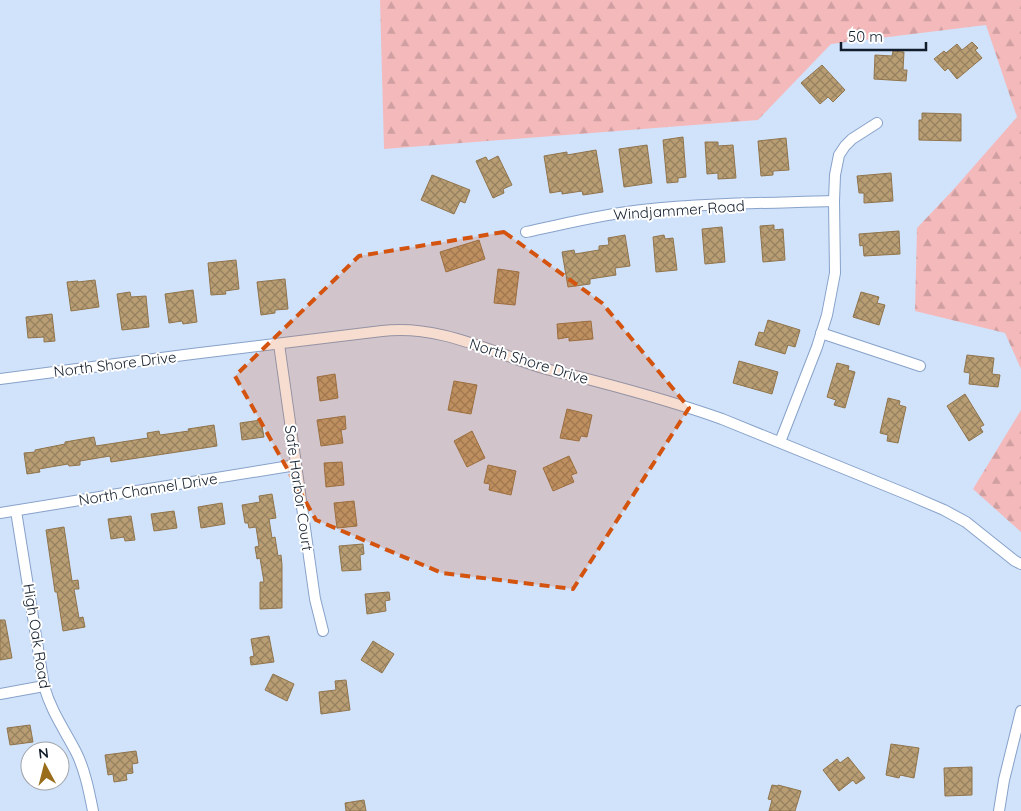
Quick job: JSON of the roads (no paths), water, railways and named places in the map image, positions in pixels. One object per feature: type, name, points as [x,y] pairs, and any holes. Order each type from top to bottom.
[{"type":"street","points":[[780,442],[817,347],[827,315],[835,273],[834,201],[835,175],[839,155],[852,139],[877,123]]},
{"type":"street","name":"Windjammer Road","points":[[526,232],[606,215],[642,210],[705,205],[834,201]]},
{"type":"street","name":"North Shore Drive","points":[[0,379],[399,329],[420,330],[458,338],[544,368],[594,380],[722,419],[910,494],[944,510],[966,522],[1021,564]]},
{"type":"street","points":[[821,332],[920,366]]},
{"type":"street","name":"Safe Harbor Court","points":[[279,344],[315,599],[323,631]]},
{"type":"street","name":"North Channel Drive","points":[[0,513],[296,465]]},
{"type":"street","name":"High Oak Road","points":[[16,511],[44,686],[49,702],[76,753],[87,781],[93,811]]},
{"type":"street","points":[[0,694],[44,686]]},
{"type":"street","points":[[999,811],[1004,780],[1021,711]]}]
